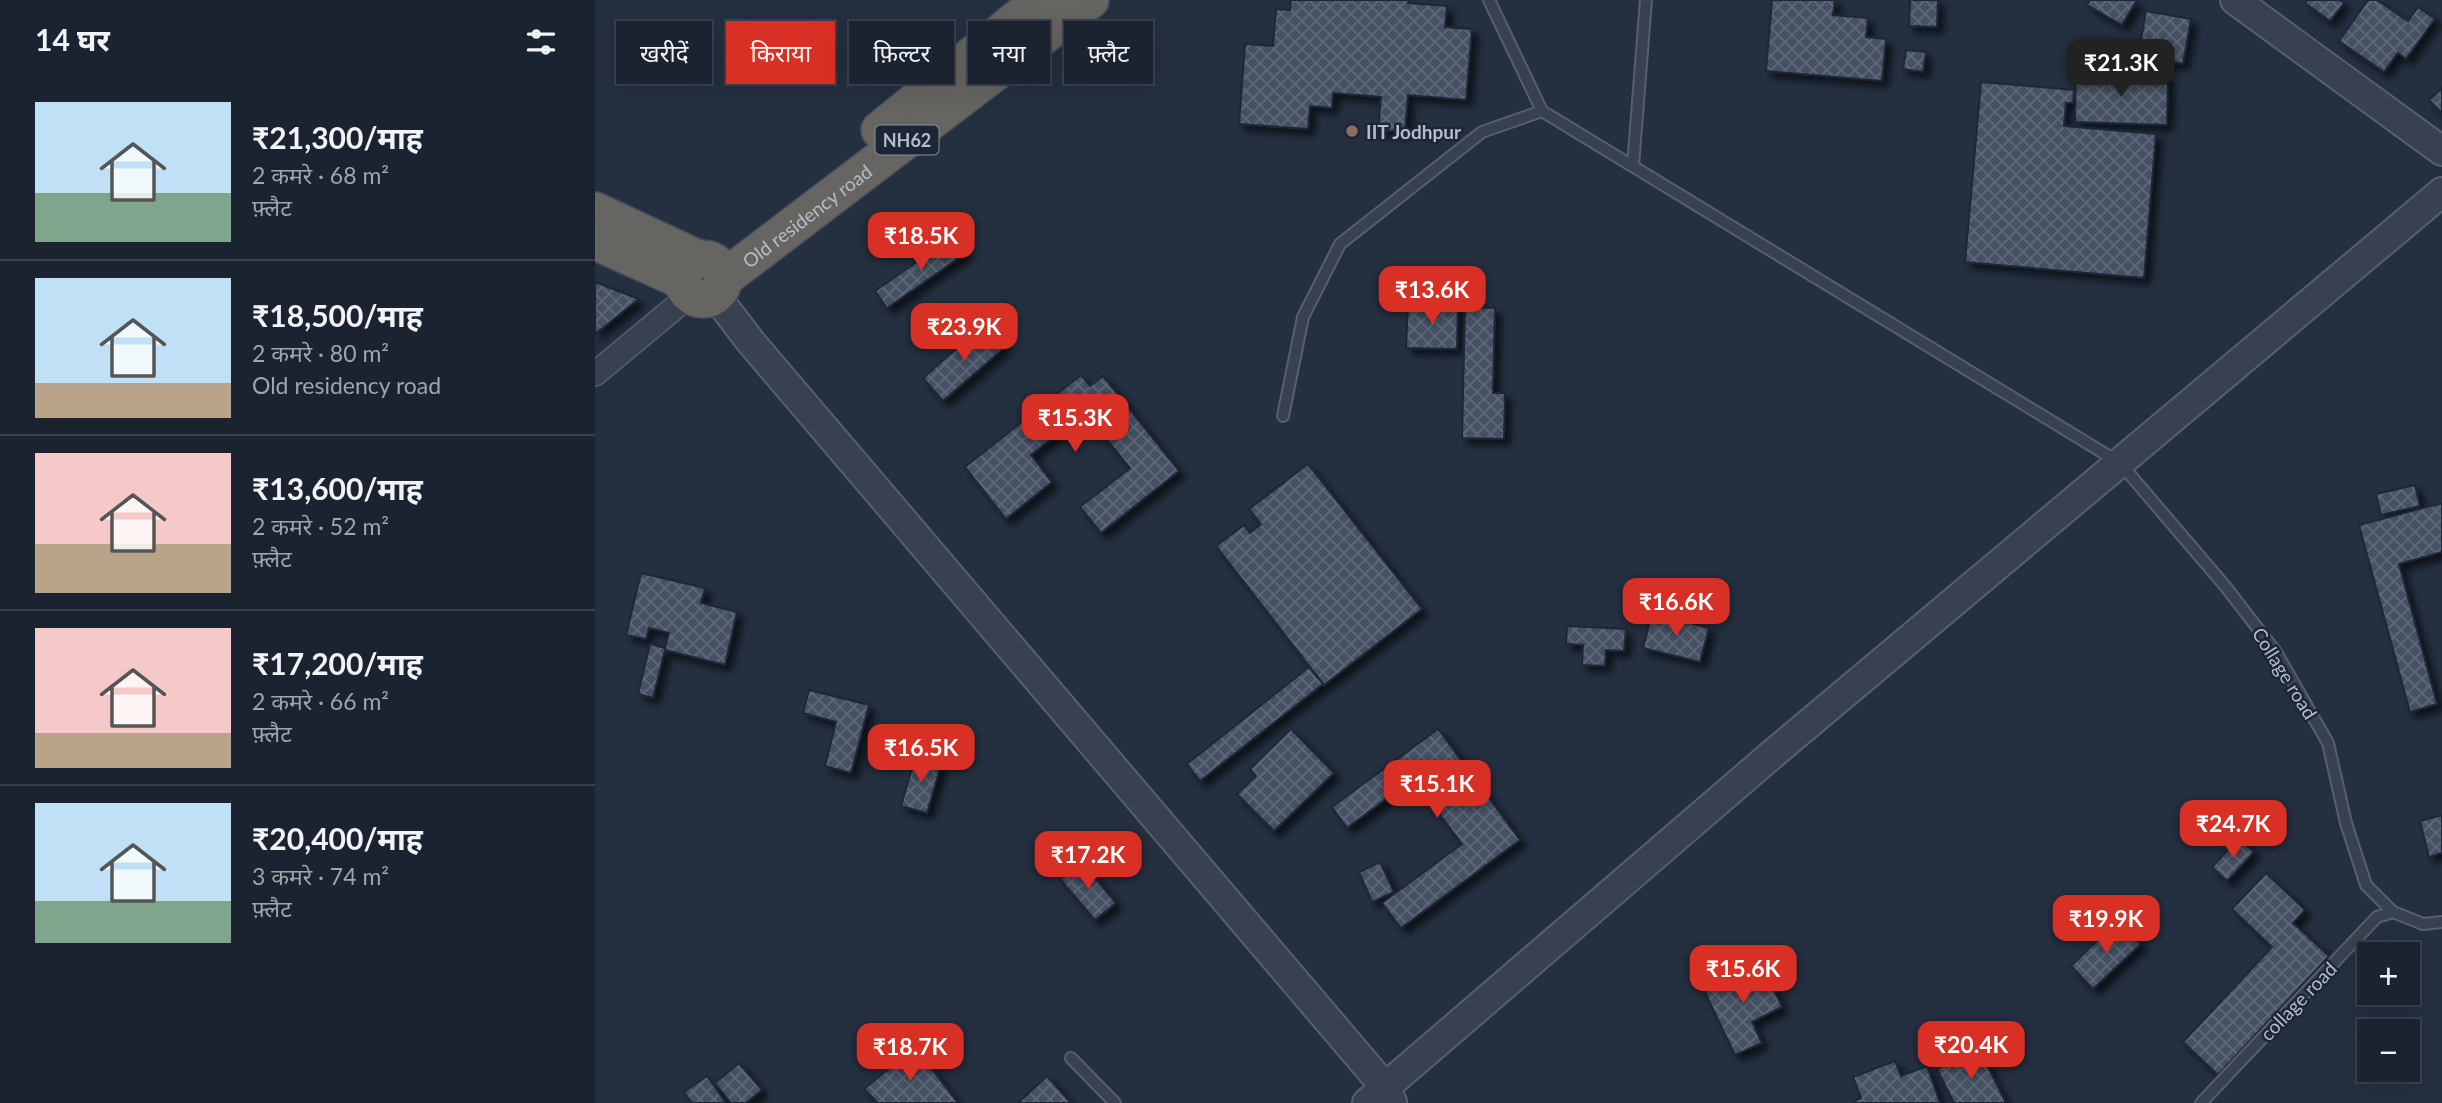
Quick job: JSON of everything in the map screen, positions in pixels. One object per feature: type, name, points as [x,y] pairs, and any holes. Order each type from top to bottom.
[{"type":"highway","name":"Old residency road","points":[[704,278],[1039,0]]},
{"type":"highway","name":"Old residency road","points":[[704,278],[1090,0]]},
{"type":"highway","points":[[595,211],[704,278]]},
{"type":"highway","points":[[595,241],[704,278]]},
{"type":"street","points":[[2235,0],[2442,152]]},
{"type":"street","points":[[595,374],[704,278],[750,341],[1382,1098],[1775,752],[2442,192]]},
{"type":"lane","points":[[1283,416],[1303,317],[1340,244],[1482,132],[1542,111],[1489,0]]},
{"type":"lane","points":[[1633,166],[1646,0]]},
{"type":"lane","name":"Collage road","points":[[1542,111],[2120,463],[2225,586],[2276,652],[2328,743],[2346,823],[2366,885],[2393,912]]},
{"type":"lane","points":[[2393,912],[2423,924],[2442,922]]},
{"type":"lane","name":"collage road","points":[[2201,1103],[2377,917],[2393,912]]},
{"type":"lane","points":[[1071,1058],[1115,1103]]},
{"type":"building","points":[[1291,0],[1409,0],[1408,3],[1447,6],[1445,27],[1472,29],[1466,100],[1408,95],[1405,132],[1378,130],[1381,97],[1333,93],[1332,108],[1310,106],[1308,129],[1239,124],[1245,44],[1273,46],[1276,9],[1290,10]]},
{"type":"building","points":[[1772,0],[1835,0],[1833,15],[1868,18],[1866,37],[1886,39],[1882,81],[1766,71]]},
{"type":"building","points":[[1910,0],[1938,0],[1937,27],[1909,26]]},
{"type":"building","points":[[2090,0],[2137,0],[2122,25],[2087,5]]},
{"type":"building","points":[[2307,0],[2340,0],[2344,3],[2330,21],[2305,3]]},
{"type":"building","points":[[2368,0],[2377,0],[2408,21],[2418,7],[2435,19],[2406,59],[2398,53],[2384,72],[2339,41]]},
{"type":"building","points":[[2146,11],[2191,19],[2183,64],[2138,57]]},
{"type":"building","points":[[1906,50],[1926,52],[1923,72],[1903,69]]},
{"type":"building","points":[[2076,72],[2168,75],[2167,125],[2075,122]]},
{"type":"building","points":[[1981,82],[2074,90],[2073,103],[2066,103],[2064,126],[2156,134],[2144,278],[1965,262]]},
{"type":"building","points":[[2442,88],[2442,113],[2429,100]]},
{"type":"building","points":[[954,236],[966,253],[887,308],[875,291]]},
{"type":"building","points":[[595,282],[639,299],[595,334]]},
{"type":"building","points":[[1408,302],[1458,303],[1457,349],[1406,348]]},
{"type":"building","points":[[1465,307],[1495,308],[1493,393],[1505,393],[1504,439],[1462,438]]},
{"type":"building","points":[[984,324],[1004,348],[943,401],[923,378]]},
{"type":"building","points":[[1081,375],[1090,386],[1103,376],[1179,471],[1101,533],[1080,507],[1130,468],[1085,413],[1031,455],[1052,482],[1006,519],[965,467]]},
{"type":"building","points":[[1308,464],[1422,609],[1324,685],[1216,546],[1244,525],[1250,533],[1261,524],[1249,509]]},
{"type":"building","points":[[2415,485],[2420,506],[2381,515],[2376,494]]},
{"type":"building","points":[[2442,503],[2442,552],[2399,564],[2437,704],[2410,712],[2359,525]]},
{"type":"building","points":[[641,573],[705,588],[701,603],[737,612],[725,665],[665,650],[653,698],[638,694],[650,644],[665,648],[669,633],[649,628],[646,639],[626,635]]},
{"type":"building","points":[[1652,613],[1709,628],[1700,662],[1643,648]]},
{"type":"building","points":[[1567,626],[1626,629],[1624,651],[1606,650],[1605,666],[1582,665],[1583,645],[1566,644]]},
{"type":"building","points":[[1309,667],[1323,684],[1200,781],[1187,764]]},
{"type":"building","points":[[809,690],[869,705],[851,773],[825,766],[836,722],[803,713]]},
{"type":"building","points":[[1291,729],[1334,773],[1274,831],[1237,794],[1256,776],[1250,769]]},
{"type":"building","points":[[1438,729],[1520,840],[1401,928],[1382,903],[1462,844],[1413,779],[1347,828],[1332,807]]},
{"type":"building","points":[[916,754],[942,761],[927,813],[901,806]]},
{"type":"building","points":[[2442,815],[2442,853],[2429,857],[2420,821]]},
{"type":"building","points":[[2239,838],[2254,852],[2227,881],[2212,867]]},
{"type":"building","points":[[1081,861],[1116,903],[1095,920],[1060,879]]},
{"type":"building","points":[[1380,862],[1394,892],[1372,902],[1359,872]]},
{"type":"building","points":[[2266,873],[2305,910],[2293,923],[2329,956],[2218,1075],[2183,1042],[2272,947],[2232,909]]},
{"type":"building","points":[[2118,920],[2141,944],[2093,989],[2071,966]]},
{"type":"building","points":[[1761,961],[1782,1007],[1752,1022],[1762,1043],[1735,1055],[1703,988]]},
{"type":"building","points":[[915,1047],[958,1103],[878,1103],[864,1089]]},
{"type":"building","points":[[1979,1049],[2006,1103],[1954,1103],[1937,1069]]},
{"type":"building","points":[[1895,1061],[1901,1076],[1927,1066],[1940,1103],[1855,1103],[1854,1101],[1861,1098],[1853,1077]]},
{"type":"building","points":[[739,1063],[762,1090],[746,1103],[731,1103],[715,1083]]},
{"type":"building","points":[[707,1076],[726,1103],[692,1103],[684,1092]]},
{"type":"building","points":[[1047,1076],[1071,1103],[1018,1103]]},
{"type":"place","name":"IIT Jodhpur","points":[[1352,131]]}]
